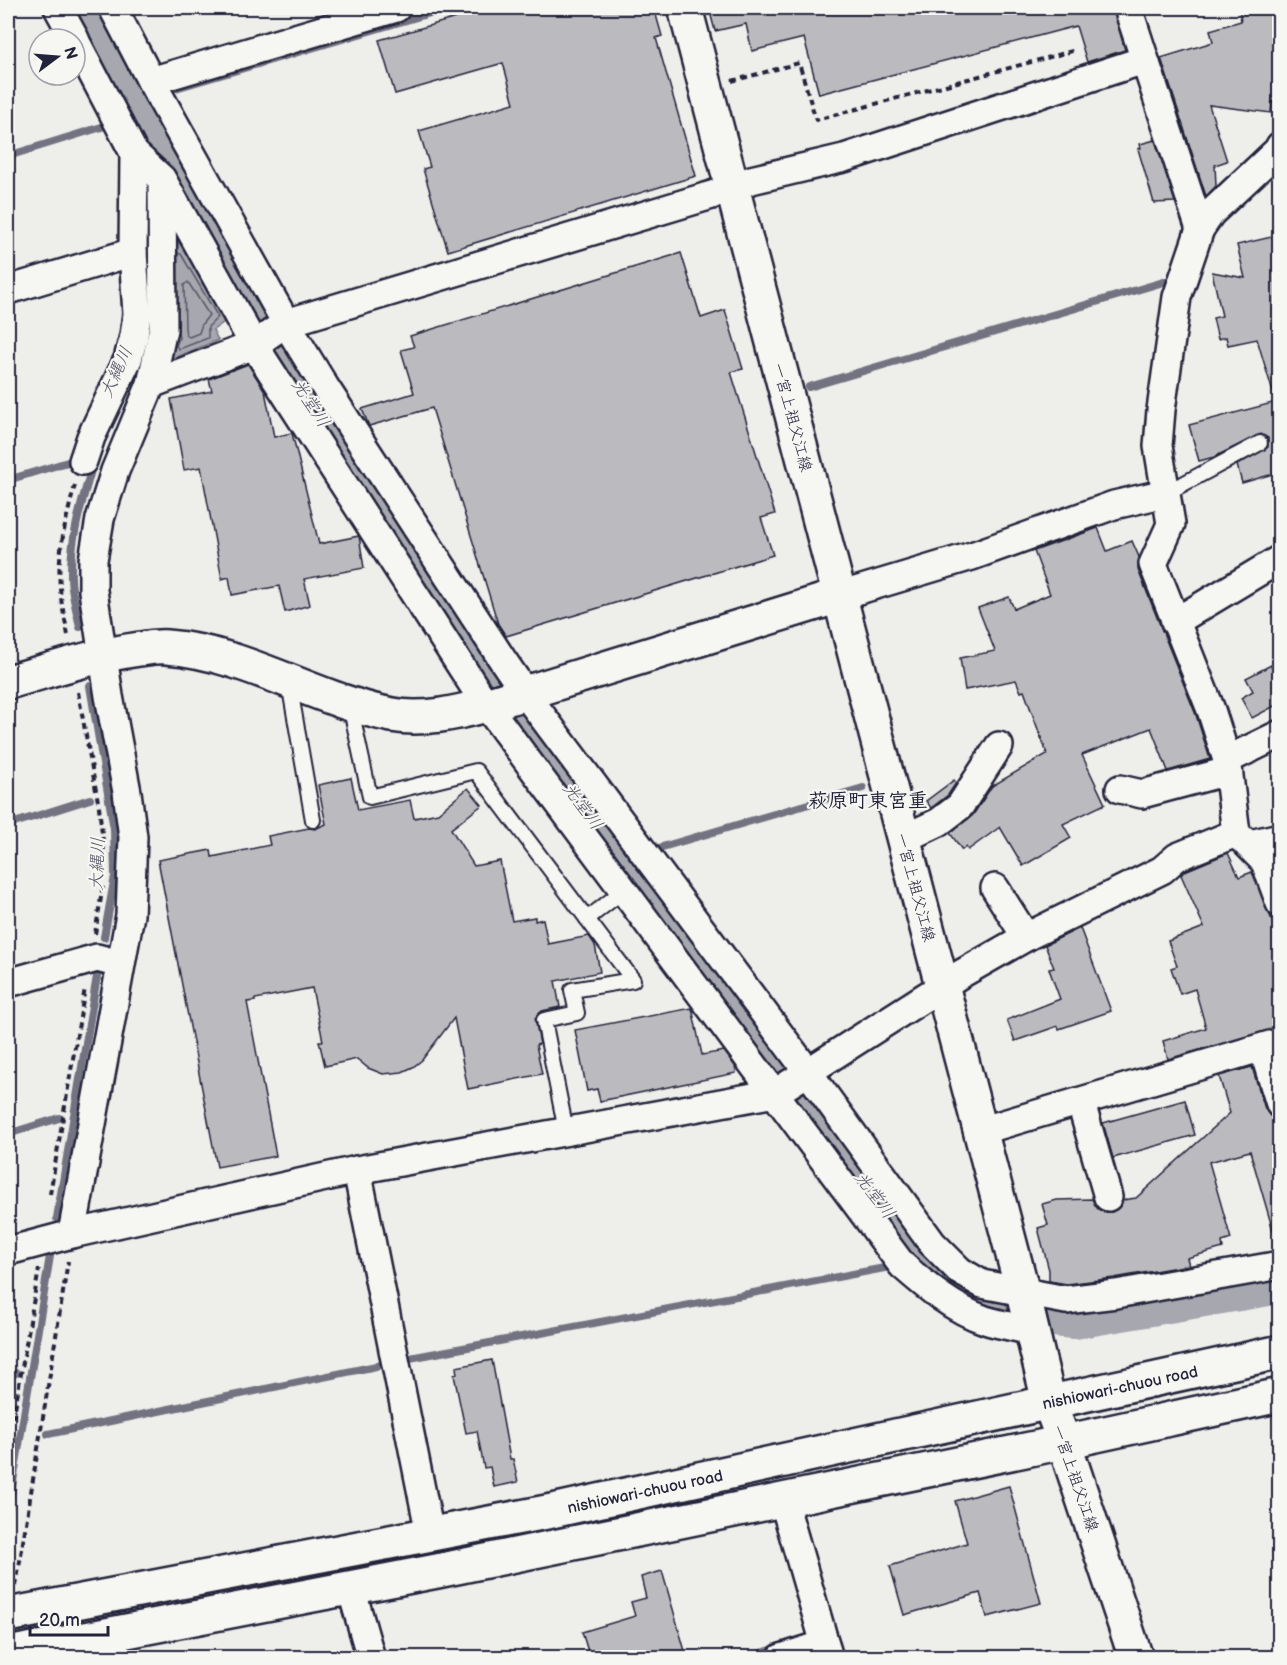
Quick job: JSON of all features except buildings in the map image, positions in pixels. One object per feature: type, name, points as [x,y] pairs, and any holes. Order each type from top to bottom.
[{"type":"main road","name":"一宮上祖父江線","points":[[685,8],[1049,1402],[1136,1658]]},
{"type":"main road","points":[[8,682],[103,656],[164,646],[200,651],[350,703],[394,715],[436,716],[506,699],[839,596]]},
{"type":"main road","name":"nishiowari-chuou road","points":[[10,1615],[564,1509],[1280,1352]]},
{"type":"main road","points":[[9,1655],[351,1588],[1064,1442],[1280,1395]]},
{"type":"street","points":[[58,8],[68,27]]},
{"type":"street","points":[[113,8],[284,324],[408,517],[506,699],[624,890],[778,1091],[902,1265],[925,1285],[964,1311],[986,1320],[1027,1312],[1066,1299],[1116,1294],[1280,1265]]},
{"type":"street","points":[[151,81],[396,8]]},
{"type":"street","points":[[1128,8],[1200,229]]},
{"type":"street","points":[[87,60],[148,166],[256,344],[506,699],[806,1073],[932,1244],[960,1271],[1027,1312]]},
{"type":"street","points":[[151,384],[256,344],[284,324],[751,180],[844,158],[1144,60]]},
{"type":"street","points":[[1277,152],[1211,213],[1200,229],[1177,297],[1158,446],[1171,524],[1154,564],[1211,711],[1227,765],[1258,851],[1280,903]]},
{"type":"street","points":[[83,462],[91,437],[128,359],[134,336],[138,314],[133,252],[148,166]]},
{"type":"street","points":[[72,1234],[130,915],[133,837],[93,591],[93,560],[100,519],[115,471],[151,384],[163,329],[148,166]]},
{"type":"street","points":[[8,290],[133,252]]},
{"type":"street","points":[[839,596],[972,556],[1114,505],[1166,493]]},
{"type":"street","points":[[1175,622],[1280,559]]},
{"type":"street","points":[[1120,789],[1142,794],[1227,765],[1280,734]]},
{"type":"street","points":[[903,839],[939,822],[960,806],[999,746]]},
{"type":"street","points":[[8,1251],[72,1234],[357,1170],[778,1091],[942,986],[1026,937],[1162,870],[1177,857],[1258,851],[1280,837]]},
{"type":"street","points":[[995,888],[1026,937]]},
{"type":"street","points":[[8,983],[97,958],[120,964]]},
{"type":"street","points":[[980,1131],[1271,1045],[1280,1104]]},
{"type":"street","points":[[1081,1103],[1108,1197]]},
{"type":"street","points":[[357,1170],[430,1534]]},
{"type":"street","points":[[781,1658],[827,1651],[783,1499]]},
{"type":"street","points":[[351,1588],[372,1658]]},
{"type":"lane","points":[[1166,493],[1260,443]]},
{"type":"lane","points":[[288,681],[313,820]]},
{"type":"lane","points":[[350,703],[370,796],[476,771],[633,980],[572,990],[577,1014],[544,1020],[566,1131]]},
{"type":"lane","points":[[587,919],[624,890]]},
{"type":"path","points":[[725,82],[799,63],[816,120],[1076,50]]},
{"type":"path","points":[[10,1615],[72,1234]]},
{"type":"water","points":[[173,234],[227,320],[213,330],[218,340],[164,362]]},
{"type":"waterway","name":"光堂川","points":[[86,8],[275,347],[395,528],[457,627],[582,806],[766,1046],[918,1252],[955,1289],[1015,1310],[1074,1316],[1280,1281]]},
{"type":"waterway","points":[[169,90],[447,8]]},
{"type":"waterway","name":"大縄川","points":[[148,120],[148,157]]},
{"type":"waterway","points":[[8,156],[108,125]]},
{"type":"waterway","name":"大縄川","points":[[147,232],[147,265]]},
{"type":"waterway","points":[[809,387],[1177,278]]},
{"type":"waterway","points":[[8,480],[71,461]]},
{"type":"waterway","name":"大縄川","points":[[80,627],[72,589],[72,548],[93,464]]},
{"type":"waterway","name":"大縄川","points":[[90,686],[114,829],[115,876],[104,937]]},
{"type":"waterway","points":[[652,850],[863,788]]},
{"type":"waterway","points":[[8,825],[90,799]]},
{"type":"waterway","name":"大縄川","points":[[57,1218],[98,970]]},
{"type":"waterway","points":[[8,1134],[59,1118]]},
{"type":"waterway","name":"大縄川","points":[[8,1512],[50,1256]]},
{"type":"waterway","points":[[410,1358],[895,1266]]},
{"type":"waterway","points":[[48,1434],[386,1364]]},
{"type":"waterway","points":[[8,1375],[16,1373]]},
{"type":"waterway","points":[[745,1658],[778,1648]]},
{"type":"district","name":"萩原町東宮重","points":[[868,800]]}]
